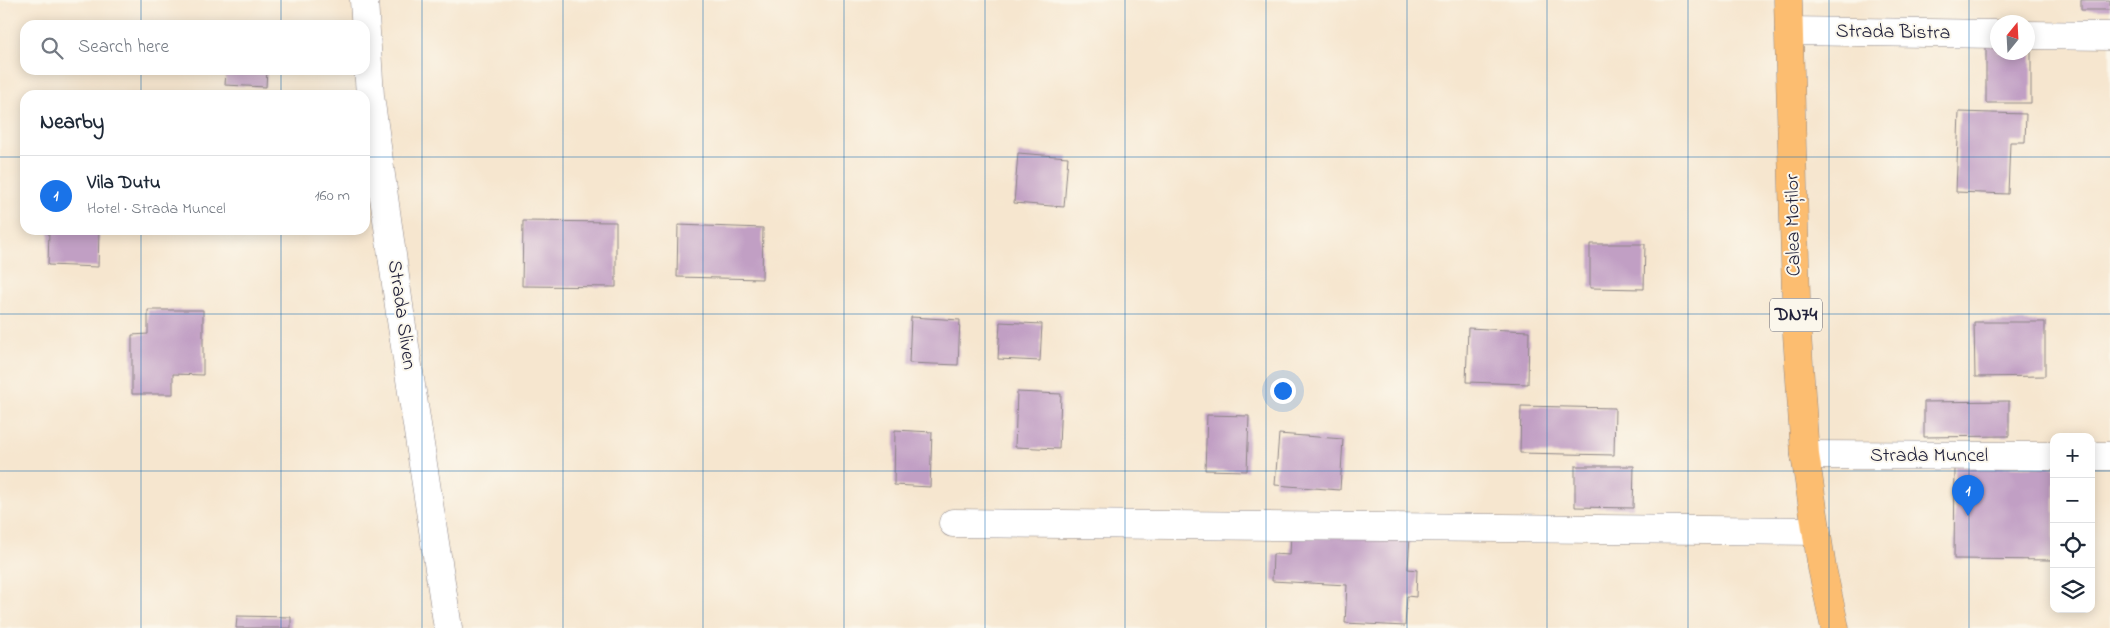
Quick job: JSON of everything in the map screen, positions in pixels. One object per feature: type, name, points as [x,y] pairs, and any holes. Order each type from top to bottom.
[{"type":"main road","name":"Calea Moților","points":[[1788,0],[1797,334],[1805,455],[1822,568],[1835,628]]},
{"type":"street","name":"Strada Sliven","points":[[364,0],[365,20]]},
{"type":"street","name":"Strada Bistra","points":[[1789,31],[1990,34]]},
{"type":"street","points":[[2035,35],[2110,36]]},
{"type":"street","name":"Strada Sliven","points":[[369,75],[370,90]]},
{"type":"street","name":"Strada Sliven","points":[[370,96],[401,320],[448,628]]},
{"type":"street","name":"Strada Muncel","points":[[1805,455],[2050,456]]},
{"type":"street","points":[[2095,456],[2110,456]]},
{"type":"street","points":[[953,523],[1817,530]]},
{"type":"building","points":[[2081,0],[2110,0],[2110,10],[2081,10]]},
{"type":"building","points":[[1986,45],[1990,45],[1990,60],[2031,60],[2031,103],[1986,103]]},
{"type":"building","points":[[226,75],[267,75],[266,87],[225,85]]},
{"type":"building","points":[[1959,112],[2026,114],[2025,142],[2010,142],[2008,194],[1956,192]]},
{"type":"building","points":[[1018,153],[1068,157],[1064,207],[1014,203]]},
{"type":"building","points":[[523,221],[616,222],[616,287],[522,286]]},
{"type":"building","points":[[678,225],[763,228],[762,279],[677,277]]},
{"type":"building","points":[[49,235],[99,235],[98,267],[48,265]]},
{"type":"building","points":[[1590,244],[1645,244],[1644,289],[1590,288]]},
{"type":"building","points":[[148,310],[203,310],[203,375],[173,374],[173,394],[132,394],[132,335],[148,334]]},
{"type":"building","points":[[911,317],[960,320],[958,365],[909,363]]},
{"type":"building","points":[[1000,322],[1042,324],[1040,361],[998,359]]},
{"type":"building","points":[[1974,322],[2045,322],[2045,376],[1975,377]]},
{"type":"building","points":[[1468,328],[1529,331],[1528,384],[1466,382]]},
{"type":"building","points":[[1017,392],[1061,394],[1059,449],[1015,447]]},
{"type":"building","points":[[2009,401],[2009,436],[1924,437],[1924,402]]},
{"type":"building","points":[[1521,406],[1615,408],[1614,455],[1520,453]]},
{"type":"building","points":[[1207,415],[1249,416],[1247,471],[1205,470]]},
{"type":"building","points":[[895,430],[932,432],[930,487],[894,485]]},
{"type":"building","points":[[1279,434],[1343,439],[1340,490],[1275,485]]},
{"type":"building","points":[[1575,466],[1634,466],[1633,508],[1575,507]]},
{"type":"building","points":[[1955,466],[2050,467],[2050,560],[1954,559]]},
{"type":"building","points":[[1291,532],[1410,537],[1408,569],[1417,570],[1416,597],[1407,596],[1405,626],[1345,623],[1347,585],[1272,581],[1273,554],[1290,555]]},
{"type":"building","points":[[237,616],[291,617],[291,628],[236,628]]},
{"type":"place","name":"Vila Dutu","points":[[1968,516]]}]
